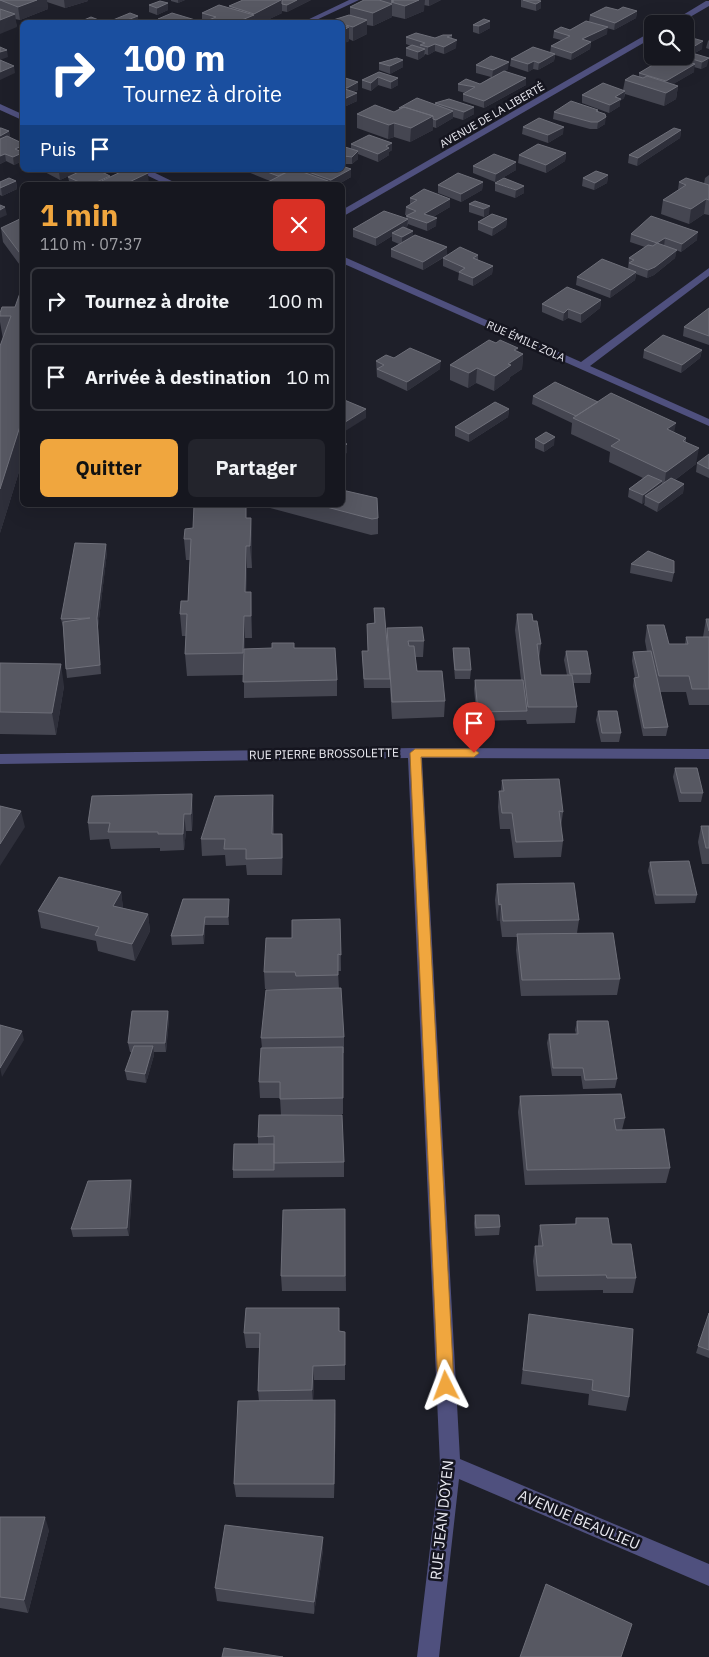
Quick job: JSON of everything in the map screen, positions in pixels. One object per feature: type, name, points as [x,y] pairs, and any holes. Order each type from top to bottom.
[{"type":"street","points":[[311,20],[355,0]]},
{"type":"street","points":[[687,15],[709,2]]},
{"type":"street","name":"AVENUE DE LA LIBERTÉ","points":[[345,212],[644,40]]},
{"type":"street","points":[[0,107],[20,116]]},
{"type":"street","points":[[146,172],[168,182]]},
{"type":"street","name":"RUE ÉMILE ZOLA","points":[[345,260],[709,423]]},
{"type":"street","points":[[583,366],[709,271]]},
{"type":"street","name":"RUE PIERRE BROSSOLETTE","points":[[0,759],[415,753],[709,754]]},
{"type":"street","name":"RUE JEAN DOYEN","points":[[415,753],[450,1465],[428,1657]]},
{"type":"street","name":"AVENUE BEAULIEU","points":[[450,1465],[709,1575]]},
{"type":"building","points":[[0,0],[37,0],[18,7]]},
{"type":"building","points":[[243,0],[281,0],[254,14],[229,6]]},
{"type":"building","points":[[282,0],[297,0],[287,5],[282,4]]},
{"type":"building","points":[[364,0],[379,0],[392,4],[373,13],[350,7]]},
{"type":"building","points":[[391,0],[419,0],[405,6],[391,2],[394,1]]},
{"type":"building","points":[[523,0],[537,0],[541,1],[536,4]]},
{"type":"building","points":[[160,1],[168,3],[157,8],[149,5]]},
{"type":"building","points":[[219,5],[254,15],[242,20],[209,20],[216,17],[202,13]]},
{"type":"building","points":[[606,7],[618,10],[623,7],[637,11],[615,23],[590,15]]},
{"type":"building","points":[[0,9],[15,14],[0,20]]},
{"type":"building","points":[[130,13],[138,16],[127,20],[113,20]]},
{"type":"building","points":[[172,13],[195,20],[162,20],[158,19]]},
{"type":"building","points":[[349,15],[367,20],[353,27],[345,25],[345,20],[333,20]]},
{"type":"building","points":[[91,17],[99,20],[84,20]]},
{"type":"building","points":[[484,19],[490,21],[479,26],[473,25]]},
{"type":"building","points":[[586,21],[608,27],[582,39],[591,42],[572,53],[551,46],[570,36],[554,31],[561,27],[570,30]]},
{"type":"building","points":[[416,33],[435,38],[443,35],[452,35],[447,37],[457,40],[444,47],[435,44],[428,47],[420,45],[425,43],[406,37]]},
{"type":"building","points":[[694,38],[703,41],[694,46]]},
{"type":"building","points":[[412,45],[425,49],[418,52],[406,48]]},
{"type":"building","points":[[0,47],[7,50],[0,52]]},
{"type":"building","points":[[533,47],[555,54],[539,63],[534,61],[528,64],[511,59]]},
{"type":"building","points":[[694,54],[709,58],[702,62],[694,60]]},
{"type":"building","points":[[491,56],[509,62],[493,70],[476,65]]},
{"type":"building","points":[[397,58],[403,60],[390,66],[379,63]]},
{"type":"building","points":[[0,60],[14,66],[0,72]]},
{"type":"building","points":[[653,65],[693,65],[666,81],[639,73]]},
{"type":"building","points":[[504,71],[526,78],[484,101],[463,94],[475,87],[458,84],[466,79],[480,84]]},
{"type":"building","points":[[379,72],[398,78],[391,82],[378,77],[371,83],[362,80]]},
{"type":"building","points":[[633,75],[643,78],[647,76],[678,86],[666,93],[625,80]]},
{"type":"building","points":[[345,78],[358,82],[345,87]]},
{"type":"building","points":[[603,83],[625,91],[615,97],[621,99],[610,105],[582,95]]},
{"type":"building","points":[[345,89],[357,93],[345,99]]},
{"type":"building","points":[[417,98],[453,111],[436,120],[433,119],[433,116],[404,107],[399,108]]},
{"type":"building","points":[[449,99],[474,107],[464,112],[435,103]]},
{"type":"building","points":[[571,101],[598,110],[596,111],[605,114],[606,117],[598,122],[591,122],[554,112]]},
{"type":"building","points":[[375,105],[394,112],[404,107],[433,116],[411,128],[394,123],[389,125],[357,114]]},
{"type":"building","points":[[539,118],[564,127],[548,135],[523,127]]},
{"type":"building","points":[[1,128],[9,131],[0,136]]},
{"type":"building","points":[[674,128],[681,130],[638,158],[629,155]]},
{"type":"building","points":[[369,135],[392,143],[386,146],[389,148],[378,154],[351,144]]},
{"type":"building","points":[[7,136],[20,142],[20,147],[15,149],[20,151],[20,154],[13,157],[5,154],[0,156],[0,139]]},
{"type":"building","points":[[538,144],[566,153],[546,165],[519,155]]},
{"type":"building","points":[[345,147],[358,151],[352,157],[345,156]]},
{"type":"building","points":[[494,154],[516,162],[496,174],[473,166]]},
{"type":"building","points":[[345,167],[351,169],[331,180],[309,172],[345,172]]},
{"type":"building","points":[[596,171],[608,175],[595,183],[583,178]]},
{"type":"building","points":[[79,172],[102,172],[110,176],[97,182],[79,182],[68,177]]},
{"type":"building","points":[[121,172],[148,173],[129,182],[99,182]]},
{"type":"building","points":[[267,172],[287,172],[278,176]]},
{"type":"building","points":[[287,172],[303,172],[328,181],[326,182],[268,182]]},
{"type":"building","points":[[458,173],[483,182],[461,194],[438,185]]},
{"type":"building","points":[[9,178],[16,181],[0,188],[0,182]]},
{"type":"building","points":[[504,178],[524,186],[516,190],[495,183]]},
{"type":"building","points":[[686,178],[709,185],[709,200],[706,199],[691,209],[663,200],[686,185],[679,182]]},
{"type":"building","points":[[424,189],[450,199],[424,214],[437,218],[427,223],[406,216],[416,211],[406,207],[417,200],[410,198]]},
{"type":"building","points":[[475,201],[490,206],[484,209],[469,204]]},
{"type":"building","points":[[384,211],[408,219],[376,238],[353,229]]},
{"type":"building","points":[[492,214],[507,219],[493,228],[478,222]]},
{"type":"building","points":[[651,216],[698,232],[682,244],[665,238],[657,243],[631,234]]},
{"type":"building","points":[[20,219],[20,253],[1,228]]},
{"type":"building","points":[[403,227],[413,231],[402,237],[392,233]]},
{"type":"building","points":[[415,235],[447,247],[423,262],[391,249]]},
{"type":"building","points":[[657,243],[677,250],[655,267],[648,270],[629,263],[634,260],[629,258],[648,245],[653,246]]},
{"type":"building","points":[[460,247],[478,255],[473,258],[493,266],[473,278],[459,272],[465,268],[443,258]]},
{"type":"building","points":[[602,259],[636,272],[611,290],[577,277]]},
{"type":"building","points":[[567,287],[601,300],[581,314],[568,309],[564,313],[542,304]]},
{"type":"building","points":[[20,293],[20,426],[0,489],[0,346],[11,316],[0,316],[0,313],[2,307],[15,307]]},
{"type":"building","points":[[709,308],[709,336],[684,327]]},
{"type":"building","points":[[663,335],[702,350],[682,365],[644,350]]},
{"type":"building","points":[[489,340],[496,343],[500,340],[518,348],[514,350],[523,354],[495,376],[477,368],[469,373],[450,365]]},
{"type":"building","points":[[410,348],[441,361],[407,382],[377,369],[384,365],[376,361],[386,355],[394,358]]},
{"type":"building","points":[[555,382],[598,402],[576,416],[533,396]]},
{"type":"building","points":[[611,393],[676,423],[667,429],[686,438],[683,441],[699,448],[666,472],[611,446],[620,440],[573,418]]},
{"type":"building","points":[[345,400],[366,409],[345,422]]},
{"type":"building","points":[[495,402],[509,409],[469,434],[455,427]]},
{"type":"building","points":[[546,432],[555,437],[544,444],[535,439]]},
{"type":"building","points":[[709,454],[709,469],[697,463]]},
{"type":"building","points":[[648,475],[662,481],[643,495],[629,489]]},
{"type":"building","points":[[671,478],[684,484],[659,503],[645,496]]},
{"type":"building","points":[[345,491],[377,498],[378,518],[372,519],[327,507],[345,507]]},
{"type":"building","points":[[194,507],[246,507],[246,518],[251,518],[250,546],[246,546],[245,592],[251,592],[251,616],[244,616],[243,653],[185,654],[187,614],[180,614],[181,601],[188,601],[191,539],[184,539],[185,529],[193,528]]},
{"type":"building","points":[[75,543],[106,544],[97,618],[100,665],[66,669],[63,622],[90,618],[61,619]]},
{"type":"building","points":[[648,551],[674,561],[674,573],[631,564]]},
{"type":"building","points":[[374,608],[384,608],[390,679],[364,679],[362,651],[368,651],[367,624],[375,623]]},
{"type":"building","points":[[517,614],[532,614],[533,621],[537,621],[541,644],[537,644],[541,675],[572,675],[577,707],[528,707]]},
{"type":"building","points":[[706,619],[709,619],[709,631]]},
{"type":"building","points":[[647,625],[664,625],[669,644],[688,644],[686,637],[709,637],[709,689],[692,689],[689,676],[659,676]]},
{"type":"building","points":[[422,627],[424,641],[408,641],[409,646],[414,646],[417,671],[442,671],[445,701],[392,702],[387,628]]},
{"type":"building","points":[[272,643],[294,643],[294,648],[335,648],[337,680],[243,682],[244,649],[272,648]]},
{"type":"building","points":[[453,648],[469,648],[471,670],[455,670]]},
{"type":"building","points":[[566,651],[587,651],[591,674],[570,674]]},
{"type":"building","points":[[651,651],[668,727],[644,728],[634,678],[639,677],[633,652]]},
{"type":"building","points":[[0,663],[61,664],[52,713],[0,712]]},
{"type":"building","points":[[475,680],[523,680],[527,711],[478,712]]},
{"type":"building","points":[[598,711],[617,711],[621,733],[602,733]]},
{"type":"building","points":[[675,768],[697,768],[703,793],[681,793]]},
{"type":"building","points":[[559,779],[563,812],[559,811],[563,841],[516,842],[512,813],[502,813],[499,791],[504,791],[502,780]]},
{"type":"building","points":[[192,794],[191,814],[184,814],[183,834],[108,832],[110,823],[88,823],[92,796]]},
{"type":"building","points":[[273,795],[272,834],[282,834],[282,858],[246,859],[246,849],[224,849],[225,839],[201,839],[215,796]]},
{"type":"building","points":[[0,806],[21,811],[0,844]]},
{"type":"building","points":[[701,826],[709,826],[709,848],[706,848]]},
{"type":"building","points":[[689,861],[697,895],[656,895],[650,862]]},
{"type":"building","points":[[59,877],[121,892],[113,906],[148,914],[132,944],[95,935],[99,927],[38,911]]},
{"type":"building","points":[[574,883],[579,920],[503,921],[497,884]]},
{"type":"building","points":[[183,899],[229,899],[228,917],[205,917],[203,935],[171,936]]},
{"type":"building","points":[[340,919],[341,955],[338,954],[338,975],[296,976],[295,972],[264,972],[266,938],[292,938],[292,920]]},
{"type":"building","points":[[613,933],[620,979],[522,980],[517,934]]},
{"type":"building","points":[[341,988],[344,1037],[261,1038],[266,990]]},
{"type":"building","points":[[132,1011],[168,1011],[165,1043],[128,1043]]},
{"type":"building","points":[[577,1021],[608,1021],[617,1079],[585,1080],[583,1068],[553,1068],[549,1034],[578,1034]]},
{"type":"building","points":[[0,1025],[22,1031],[0,1068]]},
{"type":"building","points":[[134,1046],[153,1046],[145,1074],[125,1071]]},
{"type":"building","points":[[343,1047],[343,1098],[280,1099],[280,1082],[259,1082],[261,1048]]},
{"type":"building","points":[[621,1094],[625,1118],[614,1119],[616,1130],[664,1129],[670,1168],[527,1170],[520,1096]]},
{"type":"building","points":[[259,1115],[342,1115],[344,1162],[274,1163],[274,1136],[258,1137]]},
{"type":"building","points":[[234,1144],[274,1144],[274,1170],[233,1170]]},
{"type":"building","points":[[131,1180],[127,1228],[71,1229],[88,1181]]},
{"type":"building","points":[[345,1209],[345,1276],[281,1276],[283,1210]]},
{"type":"building","points":[[475,1215],[499,1215],[500,1227],[476,1228]]},
{"type":"building","points":[[576,1218],[608,1218],[612,1244],[631,1244],[636,1278],[607,1278],[606,1275],[538,1276],[535,1246],[543,1246],[540,1225],[576,1224]]},
{"type":"building","points":[[246,1308],[339,1308],[339,1331],[345,1332],[345,1365],[313,1366],[312,1390],[258,1391],[260,1333],[244,1333]]},
{"type":"building","points":[[709,1313],[709,1350],[698,1346]]},
{"type":"building","points":[[529,1314],[633,1329],[629,1397],[592,1390],[593,1380],[523,1370]]},
{"type":"building","points":[[335,1400],[334,1484],[234,1484],[238,1401]]},
{"type":"building","points":[[0,1517],[45,1517],[24,1600],[0,1597]]},
{"type":"building","points":[[225,1525],[323,1537],[314,1602],[215,1588]]},
{"type":"building","points":[[546,1584],[632,1624],[621,1657],[520,1657]]},
{"type":"building","points":[[224,1648],[283,1657],[222,1657]]},
{"type":"route","points":[[446,1386],[415,753],[474,753]]}]
